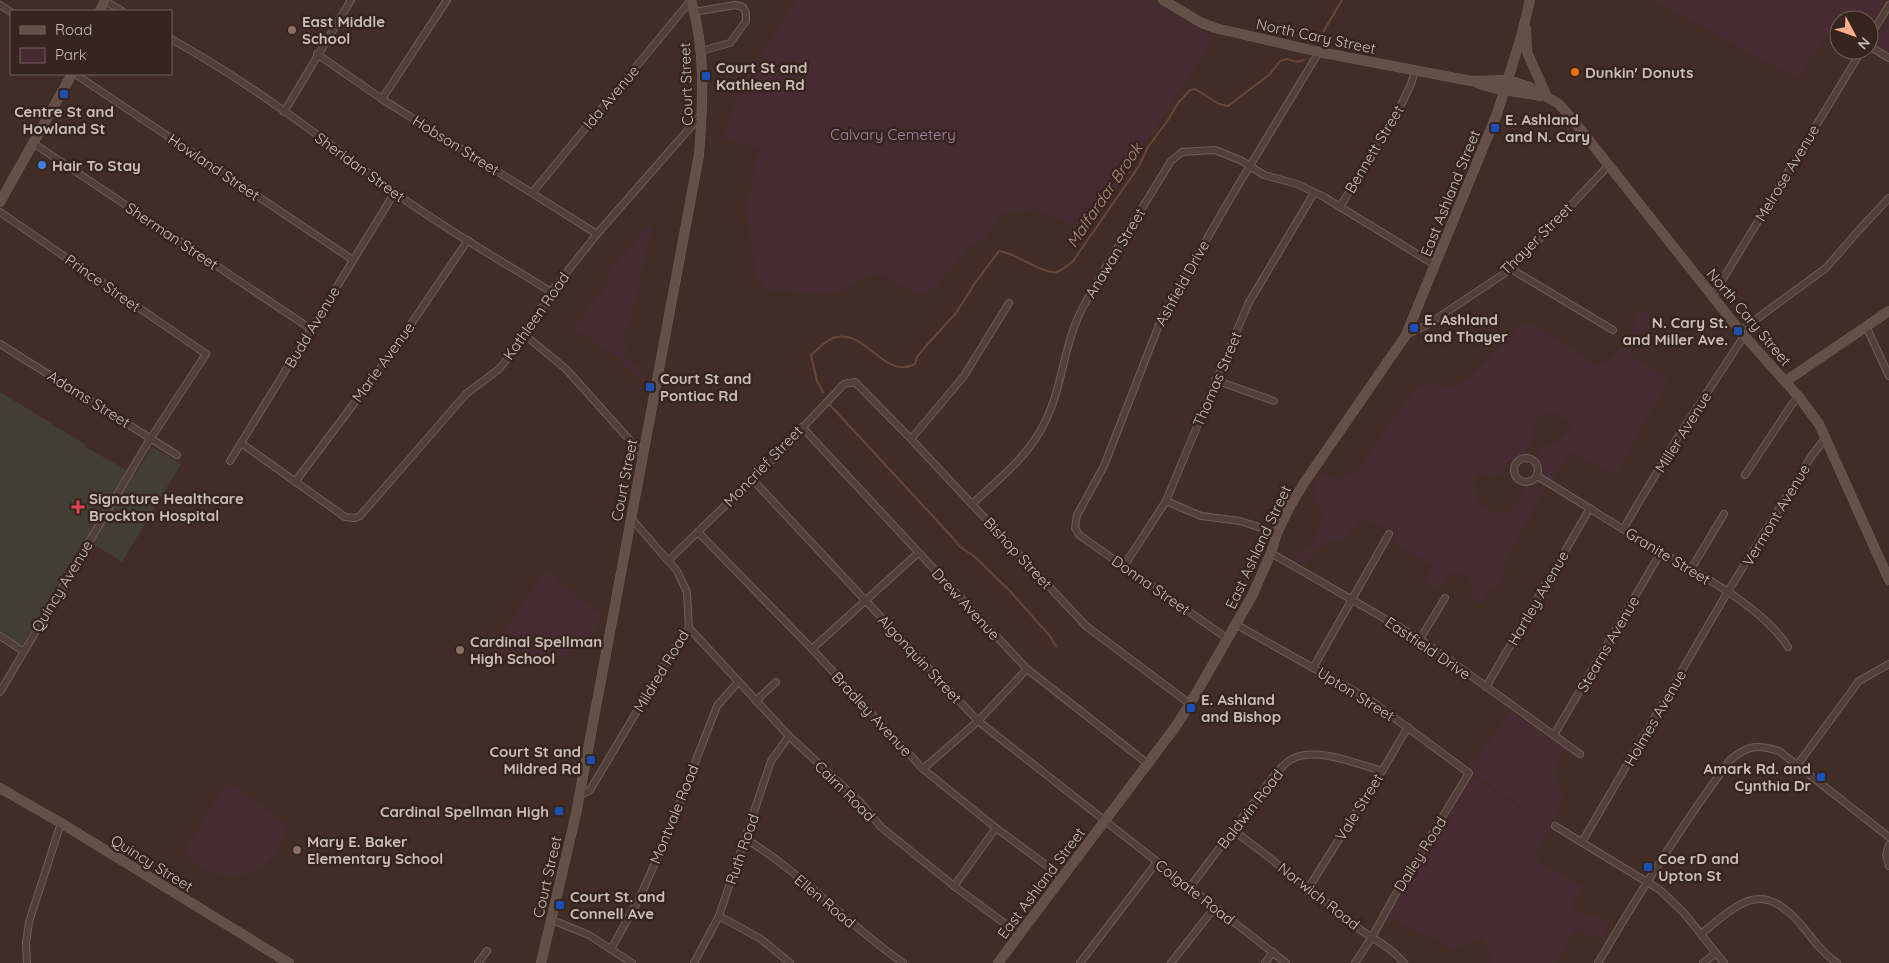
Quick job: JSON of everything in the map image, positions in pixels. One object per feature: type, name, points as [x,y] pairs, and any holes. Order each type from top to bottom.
[{"type":"main road","name":"Court Street","points":[[541,963],[579,796],[699,155],[702,114],[701,51],[691,0]]},
{"type":"main road","name":"North Cary Street","points":[[1162,0],[1200,22],[1215,28],[1319,52],[1471,81],[1504,92],[1520,92],[1547,97]]},
{"type":"main road","name":"East Ashland Street","points":[[998,963],[1148,764],[1190,704],[1237,625],[1271,553],[1289,508],[1304,483],[1406,335],[1497,114],[1530,0]]},
{"type":"main road","points":[[1526,18],[1527,52],[1547,97]]},
{"type":"main road","points":[[0,202],[34,143],[45,116],[72,75]]},
{"type":"main road","name":"North Cary Street","points":[[1471,81],[1508,80],[1530,87],[1559,104],[1573,120],[1712,297],[1799,397],[1819,424],[1889,580]]},
{"type":"main road","points":[[1786,382],[1889,311]]},
{"type":"main road","name":"Quincy Street","points":[[0,788],[61,823],[289,963]]},
{"type":"street","points":[[284,112],[350,0]]},
{"type":"street","points":[[382,99],[447,0]]},
{"type":"street","name":"Ida Avenue","points":[[532,193],[691,0]]},
{"type":"street","points":[[105,1],[120,10]]},
{"type":"street","points":[[694,12],[735,4],[743,7],[746,13],[746,21],[730,43],[701,51]]},
{"type":"street","points":[[1879,22],[1889,5]]},
{"type":"street","name":"Sheridan Street","points":[[172,40],[202,56],[284,112],[394,192],[551,292]]},
{"type":"street","name":"Ashfield Drive","points":[[1075,528],[1077,515],[1104,466],[1162,317],[1231,197],[1319,52]]},
{"type":"street","name":"Hobson Street","points":[[318,54],[382,99],[597,234]]},
{"type":"street","name":"Melrose Avenue","points":[[1712,297],[1856,60]]},
{"type":"street","name":"Bennett Street","points":[[1415,71],[1402,104],[1340,207],[1435,264]]},
{"type":"street","name":"Howland Street","points":[[75,75],[353,260]]},
{"type":"street","name":"Kathleen Road","points":[[241,443],[345,517],[355,518],[360,516],[466,394],[499,369],[526,336],[551,292],[597,234],[702,114]]},
{"type":"street","name":"Sherman Street","points":[[34,143],[311,329]]},
{"type":"street","name":"Anawan Street","points":[[972,504],[1013,466],[1037,438],[1052,406],[1070,337],[1083,308],[1171,160],[1182,152],[1215,150],[1240,160],[1264,175],[1297,184],[1340,207]]},
{"type":"street","name":"Thayer Street","points":[[1406,335],[1427,325],[1511,269],[1608,166]]},
{"type":"street","name":"Budd Avenue","points":[[230,461],[394,192]]},
{"type":"street","name":"Thomas Street","points":[[1124,566],[1166,501],[1248,304],[1314,193]]},
{"type":"street","points":[[1742,333],[1826,268],[1889,198]]},
{"type":"street","name":"Prince Street","points":[[0,212],[206,354]]},
{"type":"street","name":"Marie Avenue","points":[[295,482],[388,358],[468,240]]},
{"type":"street","points":[[1511,269],[1613,330]]},
{"type":"street","points":[[911,439],[964,376],[1009,302]]},
{"type":"street","points":[[1866,326],[1889,376]]},
{"type":"street","name":"Miller Avenue","points":[[1623,529],[1742,333]]},
{"type":"street","points":[[526,336],[566,369],[643,454]]},
{"type":"street","name":"Adams Street","points":[[0,344],[178,455]]},
{"type":"street","name":"Quincy Avenue","points":[[0,692],[151,438],[206,354]]},
{"type":"street","points":[[1215,380],[1274,401]]},
{"type":"street","name":"Moncrief Street","points":[[669,560],[752,480],[844,384],[855,382],[860,386]]},
{"type":"street","name":"Bishop Street","points":[[860,386],[1086,626],[1190,704]]},
{"type":"street","points":[[1746,475],[1792,404],[1799,397]]},
{"type":"street","name":"Drew Avenue","points":[[802,427],[1027,669],[1148,764]]},
{"type":"street","name":"Vermont Avenue","points":[[1727,593],[1811,457],[1826,437]]},
{"type":"street","name":"Granite Street","points":[[1537,476],[1760,614],[1788,647]]},
{"type":"street","name":"Algonquin Street","points":[[752,480],[978,722],[1104,821]]},
{"type":"street","points":[[1166,501],[1201,516],[1240,521],[1278,533]]},
{"type":"street","name":"Hartley Avenue","points":[[1486,687],[1590,508]]},
{"type":"street","points":[[1690,569],[1724,514]]},
{"type":"street","name":"Mildred Road","points":[[579,796],[590,790],[674,649],[689,628],[687,592],[677,571],[631,518]]},
{"type":"street","name":"Donna Street","points":[[1075,528],[1079,534],[1228,639]]},
{"type":"street","name":"Bradley Avenue","points":[[698,532],[812,649],[923,769],[996,828],[1062,877]]},
{"type":"street","points":[[1312,668],[1390,534]]},
{"type":"street","name":"Stearns Avenue","points":[[1554,735],[1661,552]]},
{"type":"street","points":[[812,649],[918,553]]},
{"type":"street","name":"Eastfield Drive","points":[[1271,553],[1420,639],[1580,754]]},
{"type":"street","name":"Holmes Avenue","points":[[1582,842],[1727,593]]},
{"type":"street","points":[[1420,639],[1445,598]]},
{"type":"street","name":"Upton Street","points":[[1237,625],[1370,700],[1470,773]]},
{"type":"street","name":"Cairn Road","points":[[689,628],[789,736],[861,803],[881,827],[954,886],[1019,934]]},
{"type":"street","points":[[0,636],[23,651]]},
{"type":"street","points":[[1798,764],[1859,680],[1889,664]]},
{"type":"street","points":[[923,769],[978,722],[1027,669]]},
{"type":"street","name":"Montvale Road","points":[[611,949],[639,899],[664,843],[717,706],[738,682]]},
{"type":"street","points":[[756,701],[776,682]]},
{"type":"street","name":"Vale Street","points":[[1308,887],[1408,727]]},
{"type":"street","name":"Ruth Road","points":[[694,963],[719,916],[771,761],[789,736]]},
{"type":"street","points":[[1598,963],[1647,880],[1730,760],[1742,750],[1752,746],[1764,746],[1779,751],[1889,837]]},
{"type":"street","name":"Baldwin Road","points":[[1190,888],[1277,772],[1292,758],[1307,755],[1325,756],[1382,771]]},
{"type":"street","name":"Dailey Road","points":[[1354,963],[1372,937],[1394,897],[1470,773]]},
{"type":"street","name":"Colgate Road","points":[[1104,821],[1286,963]]},
{"type":"street","points":[[28,962],[26,943],[29,922],[61,823]]},
{"type":"street","points":[[1555,826],[1647,880],[1673,901],[1724,963]]},
{"type":"street","points":[[954,886],[996,828]]},
{"type":"street","name":"Norwich Road","points":[[1233,830],[1361,930],[1390,948],[1404,963]]},
{"type":"street","name":"Ellen Road","points":[[746,839],[766,852],[874,943],[903,963]]},
{"type":"street","points":[[1889,845],[1886,855],[1889,866]]},
{"type":"street","points":[[1080,963],[1157,862]]},
{"type":"street","points":[[1701,934],[1740,904],[1750,900],[1767,899],[1777,903],[1791,914],[1824,953],[1837,963]]},
{"type":"street","points":[[1171,963],[1215,907]]},
{"type":"street","points":[[719,916],[761,939],[790,963]]},
{"type":"street","points":[[552,920],[589,935],[632,963]]},
{"type":"street","points":[[478,963],[487,951]]},
{"type":"street","points":[[1265,963],[1273,952]]},
{"type":"street","points":[[1704,963],[1716,953]]},
{"type":"shaded area","name":"Signature Healthcare Brockton Hospital","points":[[0,392],[85,444],[84,446],[135,475],[152,446],[181,464],[122,562],[85,539],[23,644],[19,644],[0,631]]},
{"type":"green space","name":"Calvary Cemetery","points":[[796,0],[1151,0],[1214,38],[1089,232],[1038,209],[1001,213],[983,241],[970,245],[936,287],[917,295],[883,274],[864,276],[838,294],[768,290],[756,277],[746,207],[760,147],[723,140],[738,92]]},
{"type":"green space","points":[[1654,0],[1885,0],[1879,10],[1829,10],[1829,32],[1797,79]]},
{"type":"green space","points":[[1889,19],[1889,53],[1879,47],[1879,36]]},
{"type":"green space","points":[[649,226],[652,228],[629,328],[625,328],[623,342],[627,343],[624,355],[639,368],[639,371],[647,376],[644,386],[619,358],[574,328],[611,282],[605,275]]},
{"type":"green space","points":[[1640,308],[1652,318],[1629,356],[1669,379],[1615,476],[1570,451],[1551,482],[1542,476],[1536,457],[1539,451],[1544,446],[1552,446],[1573,426],[1567,420],[1552,412],[1538,416],[1532,434],[1535,438],[1525,453],[1509,461],[1504,473],[1496,476],[1476,474],[1475,491],[1477,498],[1481,504],[1492,511],[1510,512],[1529,484],[1536,481],[1547,486],[1504,562],[1508,565],[1500,584],[1495,589],[1489,591],[1481,605],[1473,598],[1468,576],[1452,571],[1440,590],[1425,581],[1433,565],[1413,555],[1396,542],[1394,534],[1380,525],[1360,519],[1344,540],[1331,540],[1313,554],[1303,566],[1295,561],[1295,554],[1310,548],[1324,516],[1315,500],[1313,490],[1317,480],[1322,474],[1340,480],[1358,469],[1398,412],[1420,386],[1433,382],[1449,389],[1474,374],[1521,325],[1529,323],[1572,348],[1584,359],[1599,367],[1614,355],[1625,341]]},
{"type":"green space","points":[[549,572],[602,616],[592,634],[574,651],[555,660],[545,662],[524,662],[508,657],[492,648],[544,573]]},
{"type":"green space","points":[[1511,711],[1567,748],[1555,771],[1557,782],[1564,796],[1556,811],[1562,814],[1557,822],[1562,825],[1560,827],[1540,818],[1475,775],[1469,768]]},
{"type":"green space","points":[[1472,776],[1558,830],[1549,832],[1536,850],[1540,864],[1584,887],[1571,903],[1572,909],[1609,921],[1610,928],[1602,937],[1591,937],[1577,928],[1555,963],[1491,963],[1488,947],[1480,938],[1450,951],[1439,940],[1416,932],[1394,919],[1382,925]]},
{"type":"green space","points":[[233,784],[287,825],[280,844],[270,860],[253,871],[233,876],[213,873],[203,868],[185,850],[225,786]]},
{"type":"waterway","name":"Malfardar Brook","points":[[1319,39],[1342,0]]},
{"type":"waterway","name":"Malfardar Brook","points":[[823,392],[817,381],[811,355],[824,343],[833,338],[845,337],[855,340],[894,366],[904,367],[915,364],[917,357],[956,313],[999,251],[1050,272],[1056,272],[1067,266],[1073,261],[1139,166],[1148,147],[1179,102],[1190,90],[1195,89],[1219,104],[1228,106],[1270,74],[1280,61],[1287,59],[1297,62],[1304,60]]},
{"type":"waterway","name":"Malfardar Brook","points":[[830,405],[959,546],[975,557],[1011,592],[1049,635],[1056,646]]},
{"type":"place","name":"East Middle School","points":[[292,30]]},
{"type":"place","name":"Dunkin' Donuts","points":[[1575,72]]},
{"type":"place","name":"Court St and Kathleen Rd","points":[[706,76]]},
{"type":"place","name":"Centre St and Howland St","points":[[64,94]]},
{"type":"place","name":"E. Ashland and N. Cary","points":[[1495,128]]},
{"type":"place","name":"Hair To Stay","points":[[42,165]]},
{"type":"place","name":"E. Ashland and Thayer","points":[[1414,328]]},
{"type":"place","name":"N. Cary St. and Miller Ave.","points":[[1738,331]]},
{"type":"place","name":"Court St and Pontiac Rd","points":[[650,387]]},
{"type":"place","name":"Signature Healthcare Brockton Hospital","points":[[78,507]]},
{"type":"place","name":"Cardinal Spellman High School","points":[[460,650]]},
{"type":"place","name":"E. Ashland and Bishop","points":[[1191,708]]},
{"type":"place","name":"Court St and Mildred Rd","points":[[591,760]]},
{"type":"place","name":"Amark Rd. and Cynthia Dr","points":[[1821,777]]},
{"type":"place","name":"Cardinal Spellman High","points":[[559,811]]},
{"type":"place","name":"Mary E. Baker Elementary School","points":[[297,850]]},
{"type":"place","name":"Coe rD and Upton St","points":[[1648,867]]},
{"type":"place","name":"Court St. and Connell Ave","points":[[560,905]]}]
